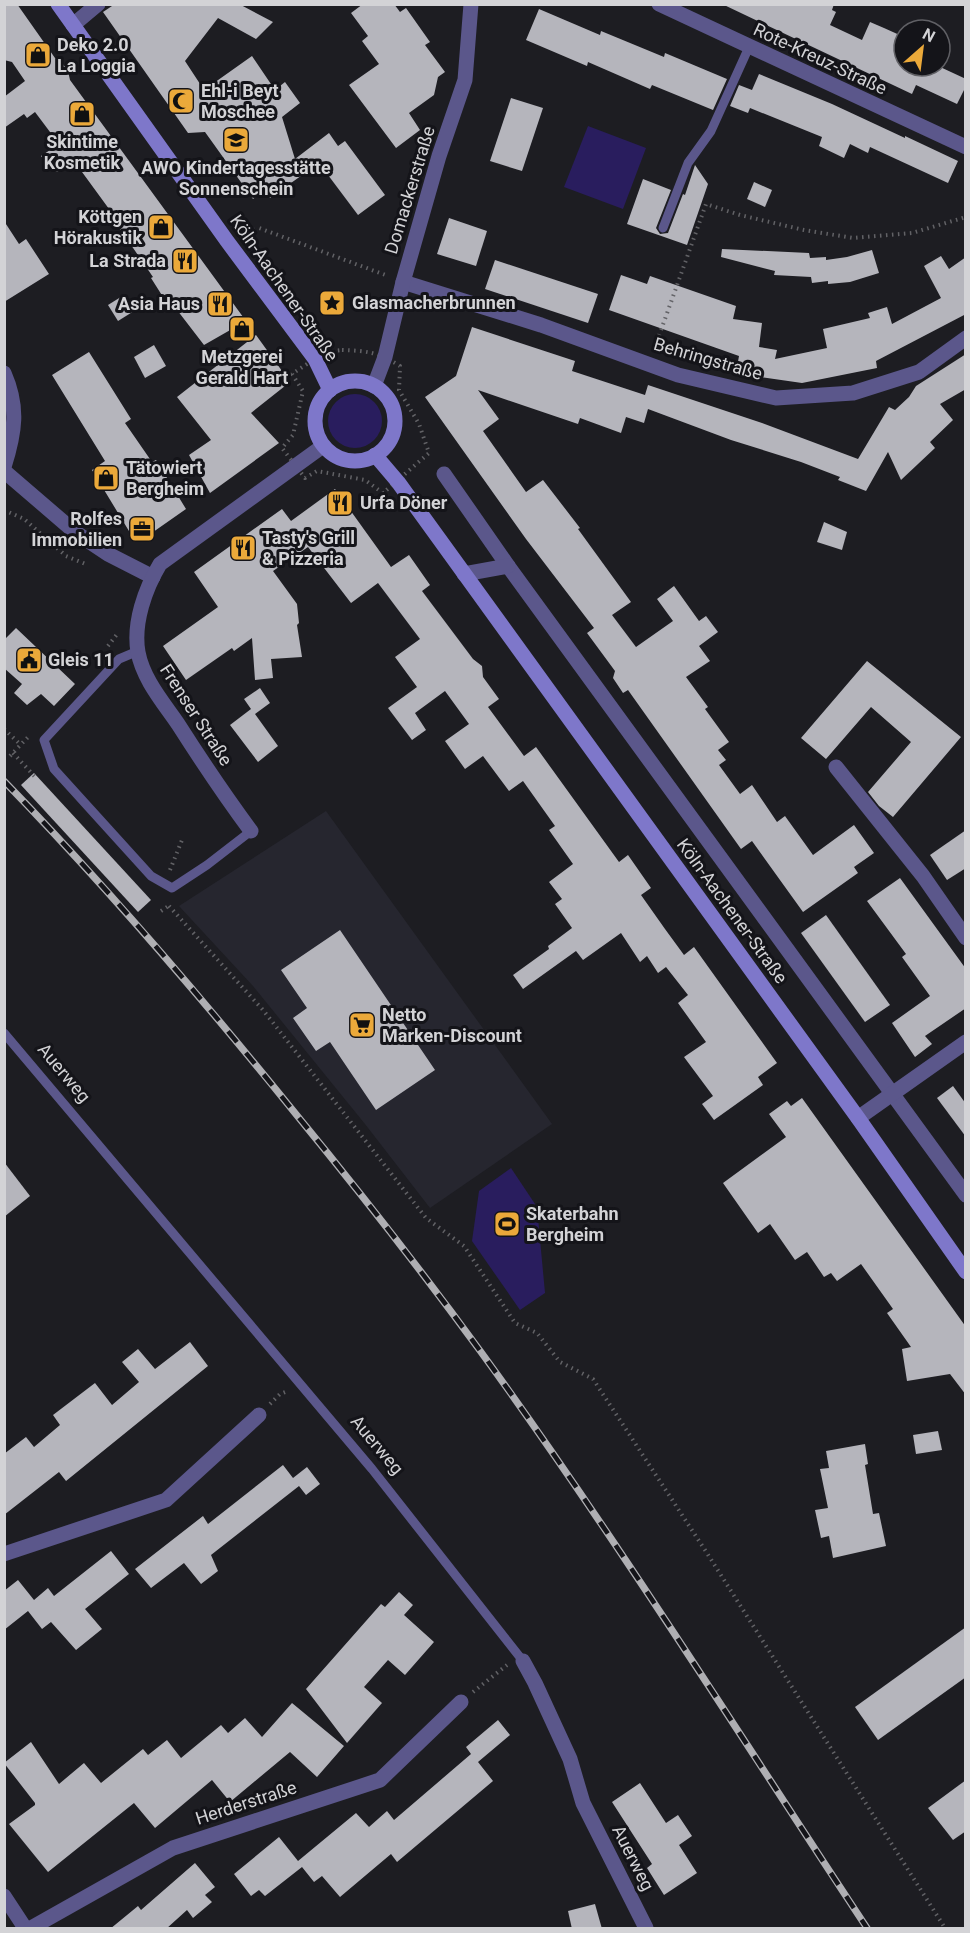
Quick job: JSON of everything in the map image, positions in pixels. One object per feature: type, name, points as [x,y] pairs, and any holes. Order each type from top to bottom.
[{"type":"main road","name":"Köln-Aachener-Straße","points":[[58,4],[227,241],[315,359],[330,390]]},
{"type":"main road","points":[[351,381],[375,386],[390,402],[394,413],[391,437],[385,447],[365,460],[342,459],[323,446],[317,435],[316,410],[321,399],[340,384],[351,381]]},
{"type":"main road","name":"Köln-Aachener-Straße","points":[[375,455],[398,482],[858,1118],[966,1272]]},
{"type":"street","points":[[73,25],[98,4]]},
{"type":"street","name":"Domackerstraße","points":[[375,386],[385,357],[403,282],[439,156],[465,80],[471,4]]},
{"type":"street","name":"Rote-Kreuz-Straße","points":[[659,4],[966,147]]},
{"type":"street","name":"Behringstraße","points":[[403,282],[541,325],[678,375],[776,398],[852,393],[919,372],[966,338]]},
{"type":"street","points":[[4,373],[13,393],[15,424],[4,469],[75,532],[153,577]]},
{"type":"street","name":"Frenser Straße","points":[[250,831],[144,673],[138,651],[137,633],[140,617],[153,577],[160,564],[323,446]]},
{"type":"street","name":"Köln-Aachener-Straße","points":[[444,474],[508,567],[966,1195]]},
{"type":"street","points":[[464,574],[508,567]]},
{"type":"street","points":[[836,767],[923,876],[966,938]]},
{"type":"street","points":[[858,1118],[966,1042]]},
{"type":"street","points":[[4,1554],[166,1500],[259,1415]]},
{"type":"street","name":"Auerweg","points":[[520,1658],[535,1683],[570,1759],[583,1803],[646,1929]]},
{"type":"street","name":"Herderstraße","points":[[31,1929],[173,1848],[380,1780],[461,1702]]},
{"type":"street","points":[[7,1904],[25,1929]]},
{"type":"lane","points":[[663,228],[688,163],[711,131],[749,46]]},
{"type":"lane","points":[[138,651],[119,659],[44,740],[54,769],[151,876],[172,888],[207,865],[250,831]]},
{"type":"lane","name":"Auerweg","points":[[4,1033],[372,1469],[520,1658]]},
{"type":"path","points":[[649,363],[706,204],[740,215],[804,230],[853,238],[912,233],[966,217]]},
{"type":"path","points":[[227,241],[259,228],[403,282]]},
{"type":"path","points":[[342,350],[372,352],[400,366],[399,390],[419,424],[429,453],[383,493],[365,480],[317,471],[305,478],[282,448],[293,435],[303,391],[292,374],[315,359],[325,352],[342,350]]},
{"type":"path","points":[[4,510],[24,519],[66,556],[98,569]]},
{"type":"path","points":[[4,729],[21,745],[12,754],[37,779]]},
{"type":"path","points":[[161,911],[169,906],[263,1010],[426,1218],[464,1246],[515,1323],[537,1333],[560,1362],[593,1379],[705,1550],[945,1929]]},
{"type":"path","points":[[259,1415],[280,1394],[300,1385]]},
{"type":"path","points":[[461,1702],[520,1658]]},
{"type":"shaded area","points":[[588,126],[646,148],[623,209],[564,187]]},
{"type":"shaded area","points":[[355,394],[365,396],[374,402],[380,411],[382,421],[380,431],[374,440],[365,446],[355,448],[345,446],[336,440],[330,431],[328,421],[330,411],[336,402],[345,396]]},
{"type":"shaded area","points":[[326,811],[552,1124],[430,1208],[253,986],[179,906]]},
{"type":"shaded area","name":"Skaterbahn Bergheim","points":[[511,1168],[537,1207],[545,1293],[520,1310],[472,1241],[479,1191]]},
{"type":"building","points":[[4,4],[17,4],[55,58],[60,60],[68,71],[70,80],[246,321],[204,345],[174,306],[170,308],[151,278],[153,277],[118,226],[120,224],[74,161],[59,172],[52,171],[41,156],[59,144],[35,112],[27,118],[24,114],[4,128],[4,97],[25,81],[12,62],[4,60]]},
{"type":"building","points":[[115,4],[239,4],[273,22],[256,39],[218,18],[185,61],[204,90],[252,56],[275,90],[285,82],[300,103],[282,117],[295,159],[329,133],[338,146],[345,141],[385,195],[358,215],[319,163],[270,198],[265,190],[253,199],[205,132],[188,133],[103,12]]},
{"type":"building","points":[[363,4],[394,4],[400,12],[406,8],[430,42],[425,45],[445,72],[438,77],[434,95],[409,113],[420,130],[396,148],[349,85],[379,64],[362,41],[368,36],[351,13]]},
{"type":"building","points":[[722,4],[834,4],[832,10],[836,12],[830,25],[862,40],[870,22],[892,32],[892,78],[952,78],[952,72],[966,79],[966,86],[957,104],[916,85],[912,94]]},
{"type":"building","points":[[539,9],[600,35],[601,31],[664,57],[665,53],[727,79],[713,110],[652,85],[650,89],[588,62],[587,66],[526,40]]},
{"type":"building","points":[[759,74],[958,161],[948,183],[870,147],[868,153],[850,144],[844,158],[819,146],[822,137],[750,108],[748,113],[730,106],[739,85],[752,90]]},
{"type":"building","points":[[511,98],[543,108],[522,171],[490,161]]},
{"type":"building","points":[[695,165],[708,184],[687,245],[627,224],[643,179],[671,190],[656,228],[660,234],[668,233]]},
{"type":"building","points":[[754,182],[772,190],[765,207],[747,199]]},
{"type":"building","points":[[449,218],[487,231],[476,266],[437,254]]},
{"type":"building","points":[[4,221],[19,244],[26,239],[49,274],[4,302]]},
{"type":"building","points":[[722,249],[809,253],[810,258],[826,257],[826,260],[872,250],[879,273],[850,282],[812,283],[811,277],[774,275],[775,271],[721,257]]},
{"type":"building","points":[[941,256],[949,269],[966,257],[966,314],[876,361],[877,368],[802,383],[725,372],[725,369],[737,367],[739,356],[609,310],[621,275],[647,284],[650,276],[736,306],[733,319],[762,323],[759,347],[777,350],[775,359],[827,348],[823,329],[870,318],[868,313],[887,307],[892,324],[941,298],[924,266]]},
{"type":"building","points":[[495,260],[598,294],[588,323],[485,289]]},
{"type":"building","points":[[124,295],[134,311],[118,321],[108,305]]},
{"type":"building","points":[[472,327],[575,361],[572,371],[645,395],[648,385],[762,423],[858,459],[889,407],[895,410],[909,397],[916,386],[966,354],[966,389],[940,404],[953,420],[930,442],[935,448],[901,480],[888,452],[866,491],[838,480],[840,477],[801,462],[731,440],[648,409],[644,423],[626,417],[621,433],[580,418],[578,424],[478,390],[499,419],[483,431],[526,492],[543,480],[580,528],[578,529],[631,602],[612,615],[636,647],[673,621],[657,599],[674,586],[699,621],[706,616],[718,632],[699,646],[710,661],[686,677],[708,707],[705,709],[729,742],[718,750],[726,760],[719,765],[740,794],[752,785],[777,822],[785,816],[813,855],[854,825],[874,853],[854,867],[858,873],[803,912],[752,841],[741,849],[628,690],[623,693],[613,678],[615,671],[587,633],[594,628],[526,539],[425,397],[456,376]]},
{"type":"building","points":[[256,335],[290,382],[251,413],[279,443],[210,493],[189,455],[211,440],[177,397]]},
{"type":"building","points":[[154,345],[166,366],[145,378],[134,357]]},
{"type":"building","points":[[89,352],[131,419],[125,423],[152,462],[156,460],[186,509],[146,537],[139,539],[132,536],[92,470],[105,461],[52,375]]},
{"type":"building","points":[[335,489],[391,567],[409,555],[430,585],[422,591],[473,659],[482,666],[483,677],[499,699],[488,707],[524,756],[536,747],[619,862],[628,855],[651,888],[641,895],[665,929],[684,955],[694,947],[777,1063],[758,1077],[763,1085],[714,1120],[702,1104],[713,1096],[684,1057],[706,1042],[678,1003],[688,995],[666,967],[658,973],[647,956],[640,962],[621,933],[583,960],[576,951],[523,989],[513,975],[549,949],[548,946],[572,928],[555,904],[562,899],[549,882],[573,864],[549,830],[555,826],[523,781],[509,791],[483,756],[465,769],[445,741],[469,724],[445,691],[415,713],[426,730],[412,740],[388,708],[417,687],[395,657],[420,639],[378,583],[351,603],[308,547],[273,571],[297,604],[299,623],[297,625],[302,657],[271,659],[273,678],[255,680],[252,638],[234,651],[232,648],[186,680],[163,646],[218,607],[194,572],[282,509],[291,521]]},
{"type":"building","points":[[824,522],[847,532],[842,550],[817,542]]},
{"type":"building","points":[[16,628],[75,684],[54,706],[41,694],[27,705],[14,693],[22,684],[4,668],[4,640]]},
{"type":"building","points":[[867,661],[961,737],[893,817],[879,806],[868,792],[911,742],[871,707],[826,759],[801,738]]},
{"type":"building","points":[[260,688],[270,703],[255,714],[278,746],[258,762],[230,725],[251,709],[244,699]]},
{"type":"building","points":[[34,773],[151,900],[138,912],[21,785]]},
{"type":"building","points":[[966,830],[966,868],[947,880],[930,855]]},
{"type":"building","points":[[900,878],[966,969],[966,1008],[925,1036],[932,1044],[915,1057],[892,1023],[930,996],[902,957],[906,954],[867,901]]},
{"type":"building","points":[[826,915],[890,1005],[865,1022],[801,933]]},
{"type":"building","name":"Netto Marken-Discount","points":[[340,930],[435,1070],[376,1110],[330,1042],[316,1051],[293,1018],[307,1008],[281,970]]},
{"type":"building","points":[[953,1086],[966,1104],[966,1137],[937,1098]]},
{"type":"building","points":[[802,1098],[966,1327],[966,1395],[950,1374],[907,1381],[902,1349],[911,1347],[887,1313],[893,1309],[861,1264],[837,1281],[831,1273],[824,1277],[807,1252],[795,1260],[770,1224],[758,1233],[723,1183],[786,1137],[769,1114],[787,1101],[791,1106]]},
{"type":"building","points":[[4,1162],[30,1196],[4,1217]]},
{"type":"building","points":[[190,1342],[208,1366],[66,1481],[59,1472],[4,1515],[4,1454],[26,1437],[34,1447],[60,1425],[53,1415],[95,1383],[112,1405],[139,1382],[122,1362],[138,1349],[155,1369]]},
{"type":"building","points":[[938,1431],[942,1450],[916,1454],[913,1435]]},
{"type":"building","points":[[865,1444],[868,1464],[865,1465],[873,1514],[879,1513],[886,1546],[833,1558],[829,1536],[821,1538],[815,1510],[828,1508],[820,1469],[829,1468],[826,1451]]},
{"type":"building","points":[[283,1465],[293,1478],[307,1467],[320,1484],[306,1495],[299,1486],[211,1555],[218,1571],[201,1584],[184,1563],[151,1588],[135,1569],[203,1516],[208,1524]]},
{"type":"building","points":[[111,1551],[129,1574],[85,1609],[102,1629],[76,1650],[51,1622],[42,1629],[28,1611],[4,1630],[4,1591],[18,1580],[34,1600],[48,1588],[54,1596]]},
{"type":"building","points":[[399,1592],[413,1605],[404,1615],[434,1642],[405,1675],[388,1660],[364,1687],[382,1703],[347,1743],[306,1689],[381,1604],[385,1607]]},
{"type":"building","points":[[966,1627],[966,1677],[878,1740],[855,1707]]},
{"type":"building","points":[[292,1703],[344,1746],[317,1777],[290,1752],[230,1802],[212,1780],[155,1828],[134,1803],[48,1872],[9,1824],[35,1803],[4,1763],[31,1742],[59,1784],[84,1763],[101,1783],[143,1749],[148,1755],[167,1740],[181,1758],[221,1725],[228,1733],[245,1718],[262,1737]]},
{"type":"building","points":[[498,1720],[510,1735],[478,1762],[493,1781],[397,1862],[391,1854],[340,1897],[322,1876],[314,1882],[302,1867],[265,1896],[259,1890],[251,1896],[234,1874],[279,1837],[298,1861],[356,1813],[369,1827],[387,1811],[394,1820],[471,1754],[466,1747]]},
{"type":"building","points":[[966,1780],[966,1831],[953,1840],[928,1808]]},
{"type":"building","points":[[640,1783],[666,1823],[678,1815],[692,1836],[679,1845],[697,1873],[664,1895],[647,1868],[652,1864],[612,1802]]},
{"type":"building","points":[[195,1863],[215,1887],[205,1895],[212,1902],[193,1918],[187,1910],[166,1929],[110,1929],[138,1906],[141,1910]]},
{"type":"building","points":[[595,1904],[602,1929],[572,1929],[568,1911]]},
{"type":"railway","points":[[4,781],[80,861],[189,985],[343,1172],[436,1291],[581,1494],[867,1928]]},
{"type":"place","name":"Deko 2.0 La Loggia","points":[[38,55]]},
{"type":"place","name":"Ehl-i Beyt Moschee","points":[[181,101]]},
{"type":"place","name":"Skintime Kosmetik","points":[[82,114]]},
{"type":"place","name":"AWO Kindertagesstätte Sonnenschein","points":[[236,140]]},
{"type":"place","name":"Köttgen Hörakustik","points":[[161,227]]},
{"type":"place","name":"La Strada","points":[[185,261]]},
{"type":"place","name":"Glasmacherbrunnen","points":[[332,303]]},
{"type":"place","name":"Asia Haus","points":[[220,304]]},
{"type":"place","name":"Metzgerei Gerald Hart","points":[[242,329]]},
{"type":"place","name":"Tätowiert Bergheim","points":[[106,478]]},
{"type":"place","name":"Urfa Döner","points":[[340,503]]},
{"type":"place","name":"Rolfes Immobilien","points":[[142,529]]},
{"type":"place","name":"Tasty's Grill & Pizzeria","points":[[243,548]]},
{"type":"place","name":"Gleis 11","points":[[29,660]]},
{"type":"place","name":"Netto Marken-Discount","points":[[362,1025]]},
{"type":"place","name":"Skaterbahn Bergheim","points":[[507,1224]]}]
